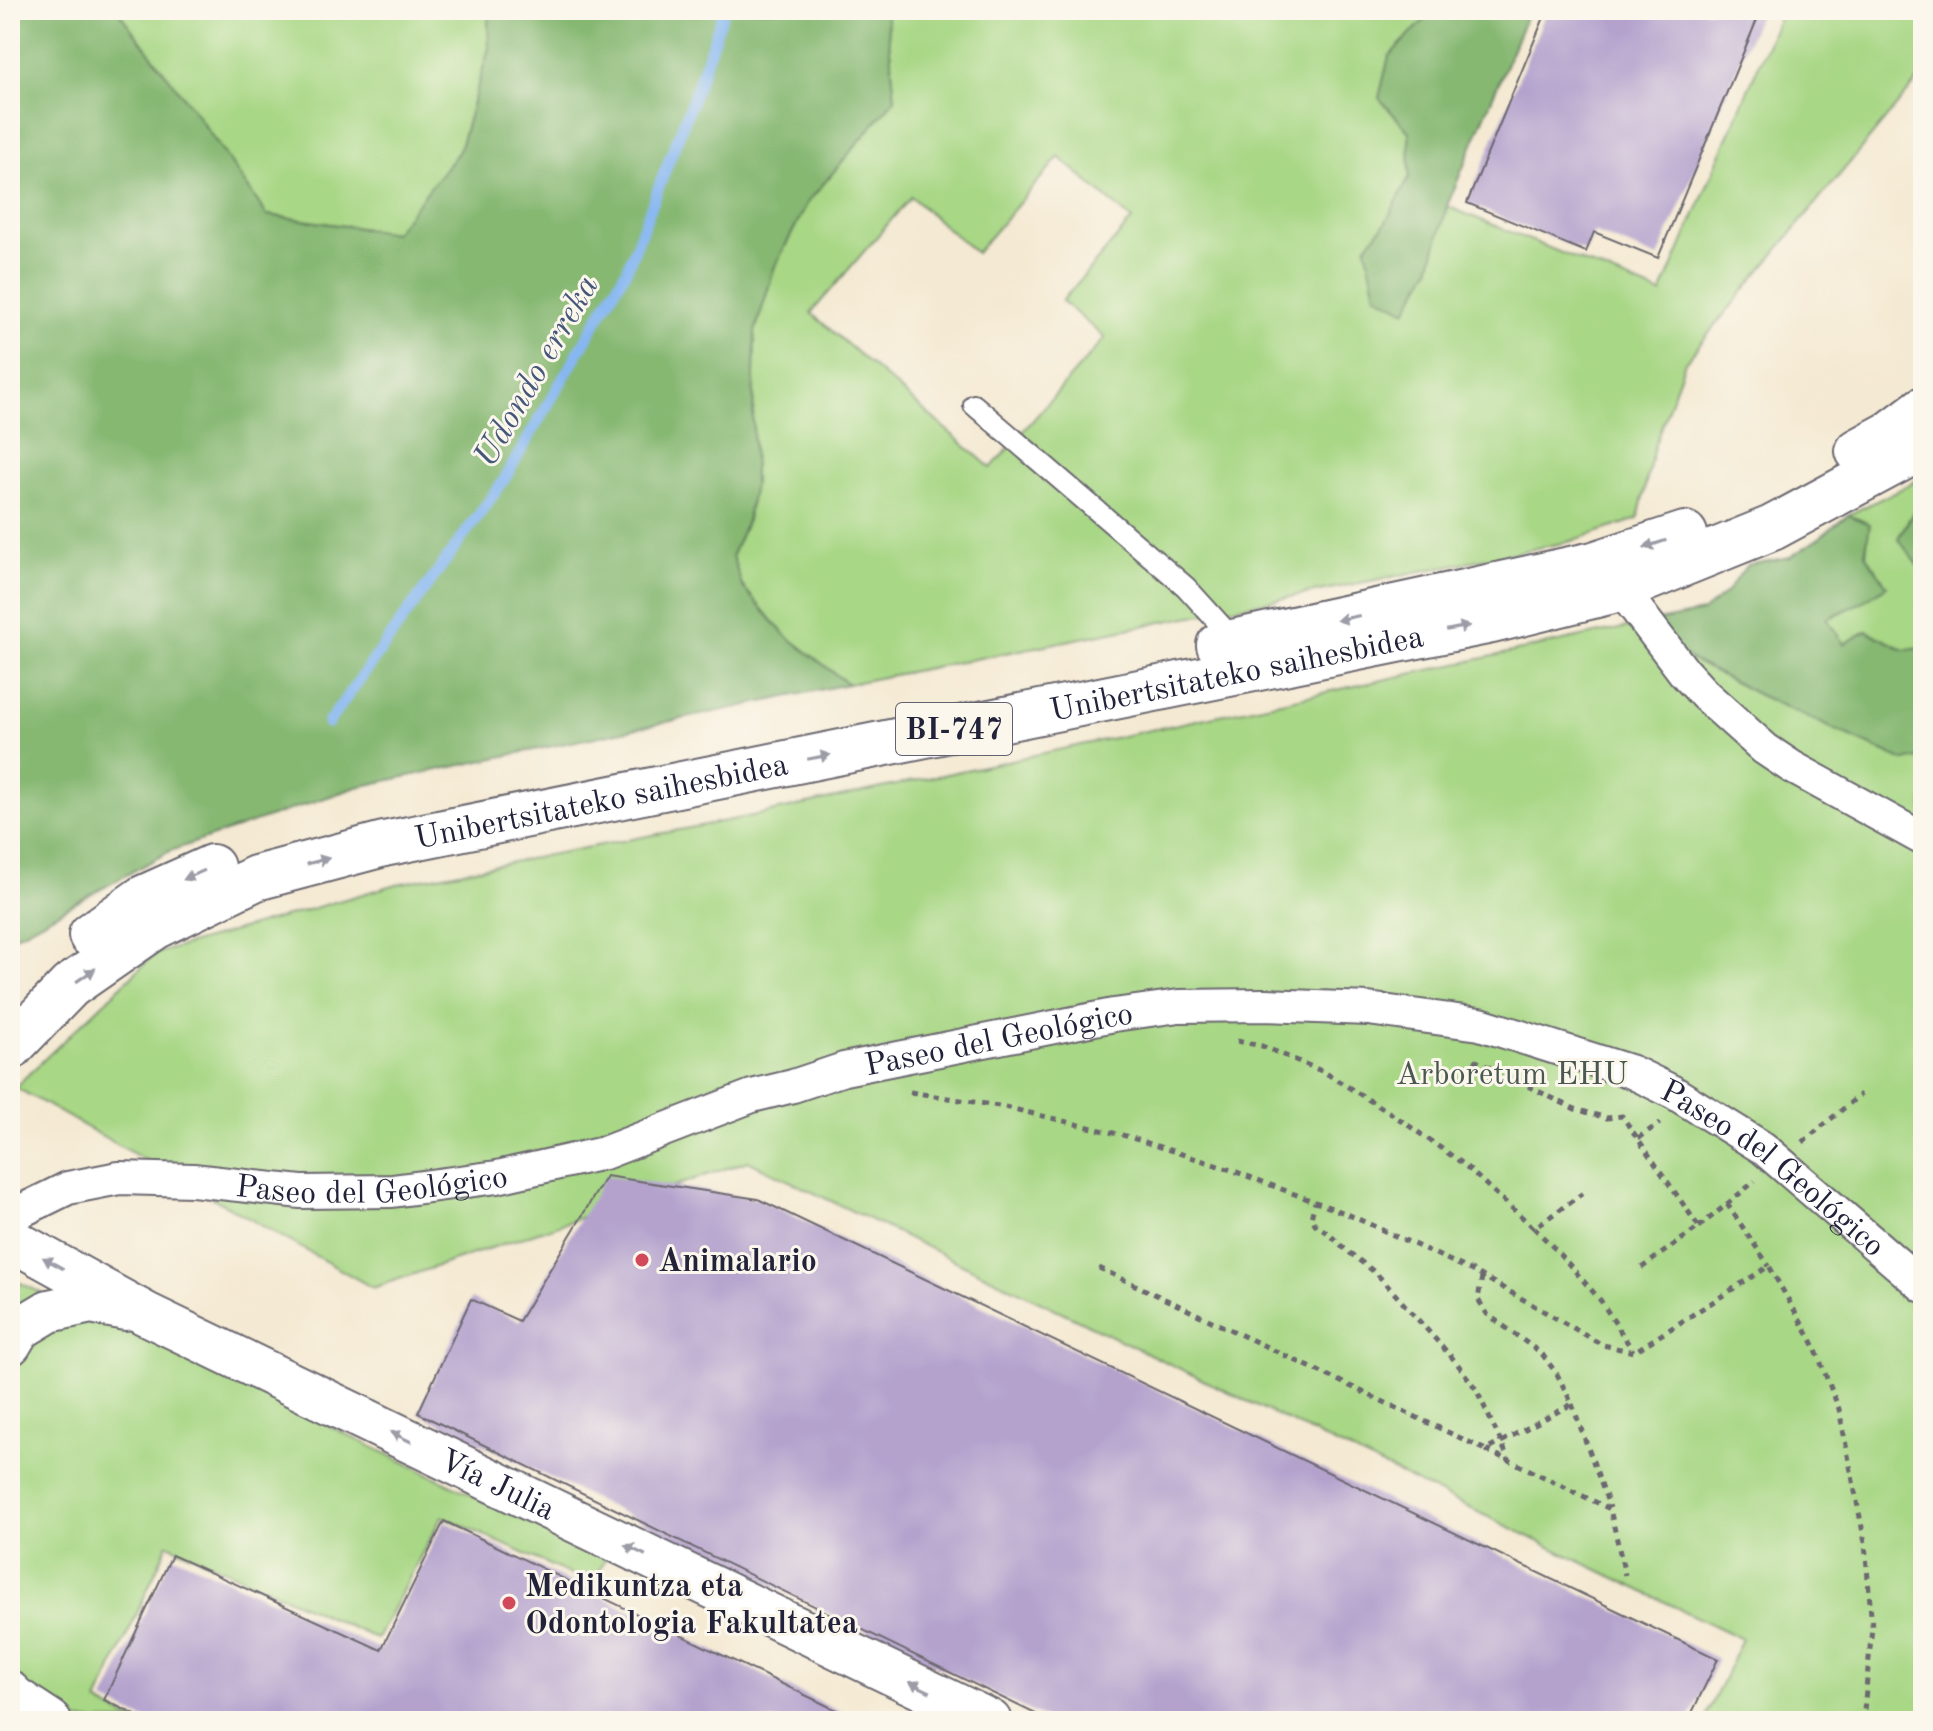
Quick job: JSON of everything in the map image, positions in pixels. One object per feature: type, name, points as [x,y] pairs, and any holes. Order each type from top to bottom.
[{"type":"main road","name":"Unibertsitateko saihesbidea","points":[[10,1008],[59,957],[143,898],[239,855],[359,819],[1236,642],[1594,564],[1757,508],[1891,433],[1923,409]]},
{"type":"main road","name":"Unibertsitateko saihesbidea","points":[[10,1048],[70,986],[155,927],[256,878],[384,844],[1492,621],[1621,589],[1772,528],[1923,447]]},
{"type":"street","points":[[1621,589],[1684,672],[1765,749],[1923,839]]},
{"type":"street","name":"Paseo del Geológico","points":[[15,1226],[68,1188],[119,1178],[193,1180],[316,1192],[392,1191],[497,1177],[604,1153],[752,1096],[844,1069],[1114,1015],[1179,1006],[1265,1005],[1368,1009],[1480,1024],[1632,1072],[1673,1092],[1763,1148],[1923,1286]]},
{"type":"street","name":"Vía Julia","points":[[15,1226],[146,1314],[990,1721]]},
{"type":"street","points":[[10,1344],[19,1329],[49,1311],[91,1302],[146,1314]]},
{"type":"street","points":[[10,1693],[50,1721]]},
{"type":"lane","points":[[974,405],[1186,587],[1236,642]]},
{"type":"path","points":[[1233,1041],[1262,1046],[1324,1072],[1462,1163],[1560,1254],[1601,1301],[1634,1352]]},
{"type":"path","points":[[1465,1056],[1575,1109],[1607,1118],[1622,1116],[1699,1227]]},
{"type":"path","points":[[908,1092],[1005,1107],[1126,1136],[1234,1171],[1347,1214],[1482,1276],[1603,1345],[1634,1352],[1769,1266]]},
{"type":"path","points":[[1534,1228],[1583,1193]]},
{"type":"path","points":[[1315,1202],[1311,1218],[1316,1225],[1377,1274],[1456,1362],[1476,1389],[1509,1460]]},
{"type":"path","points":[[1637,1271],[1727,1204],[1769,1266],[1813,1343],[1839,1409],[1865,1543],[1872,1627],[1863,1721]]},
{"type":"path","points":[[1099,1268],[1610,1509]]},
{"type":"path","points":[[1482,1276],[1478,1299],[1487,1314],[1542,1354],[1557,1374],[1572,1404],[1610,1509],[1625,1575]]},
{"type":"path","points":[[1486,1450],[1572,1404]]},
{"type":"green space","points":[[10,10],[117,10],[193,109],[267,215],[394,233],[459,151],[489,48],[488,10],[886,10],[895,99],[808,202],[775,266],[755,332],[754,485],[747,520],[732,555],[742,586],[784,634],[848,684],[357,787],[170,851],[10,939]]},
{"type":"green space","points":[[117,10],[488,10],[489,48],[459,151],[395,233],[267,215],[193,109]]},
{"type":"green space","points":[[886,10],[1437,10],[1427,17],[1409,132],[1410,177],[1386,222],[1366,247],[1430,268],[1447,206],[1661,294],[1782,10],[1923,10],[1923,74],[1685,362],[1654,447],[1638,519],[1568,542],[848,684],[784,634],[742,586],[732,555],[747,520],[754,485],[755,332],[775,266],[808,202],[895,99]],"holes":[[[1059,157],[1132,220],[1062,301],[1105,338],[991,468],[811,313],[911,197],[976,253]]]},
{"type":"green space","points":[[1437,10],[1529,10],[1447,206],[1430,268],[1406,311],[1376,295],[1366,247],[1386,222],[1410,176],[1409,132],[1379,98],[1389,56]]},
{"type":"green space","points":[[1923,476],[1923,513],[1914,511],[1898,538],[1923,576],[1918,604],[1923,605],[1923,648],[1904,650],[1867,631],[1844,644],[1827,619],[1862,602],[1869,524],[1848,515]]},
{"type":"green space","points":[[1914,511],[1923,513],[1923,571],[1898,539]]},
{"type":"green space","points":[[1848,515],[1870,524],[1865,554],[1887,586],[1827,619],[1844,644],[1867,631],[1904,650],[1923,648],[1923,757],[1904,761],[1759,695],[1628,627],[1702,612],[1726,593],[1747,565],[1790,557]]},
{"type":"green space","name":"Arboretum EHU","points":[[1628,627],[1759,695],[1904,761],[1923,757],[1923,1721],[1704,1721],[1742,1639],[748,1161],[373,1288],[15,1087],[155,954],[397,884],[752,816]]},
{"type":"green space","points":[[10,1278],[50,1297],[10,1318]]},
{"type":"green space","points":[[62,1318],[126,1328],[605,1559],[593,1585],[442,1516],[377,1639],[168,1544],[97,1702],[135,1721],[72,1721],[37,1703],[10,1679],[10,1364]]},
{"type":"building","points":[[1547,10],[1761,10],[1658,258],[1594,232],[1586,252],[1467,203]]},
{"type":"building","points":[[606,1176],[758,1199],[1718,1659],[1688,1721],[1050,1721],[418,1413],[471,1299],[519,1321]]},
{"type":"building","name":"Medikuntza eta Odontologia Fakultatea","points":[[444,1521],[859,1721],[148,1721],[104,1700],[172,1555],[381,1650]]},
{"type":"waterway","name":"Udondo erreka","points":[[328,723],[504,480],[627,269],[724,10]]},
{"type":"place","name":"Animalario","points":[[642,1260]]},
{"type":"place","name":"Medikuntza eta Odontologia Fakultatea","points":[[509,1603]]}]
